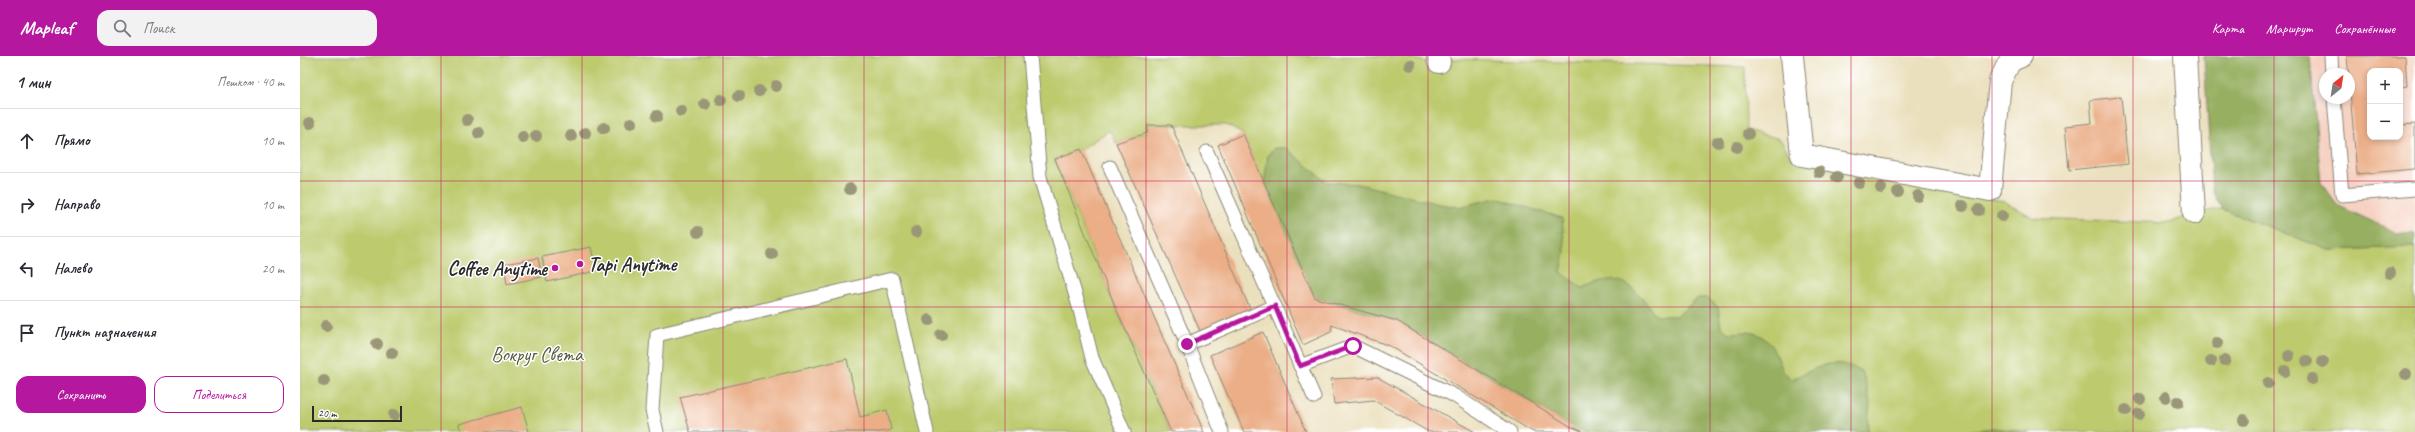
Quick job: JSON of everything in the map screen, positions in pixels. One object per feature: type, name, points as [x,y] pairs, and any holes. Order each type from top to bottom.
[{"type":"street","points":[[1792,56],[1802,155],[1990,190],[2000,81],[2010,61],[2020,56]]},
{"type":"street","points":[[2185,56],[2194,213]]},
{"type":"lane","points":[[1030,56],[1040,177],[1080,310],[1092,358],[1124,432]]},
{"type":"lane","points":[[2331,56],[2332,68]]},
{"type":"lane","points":[[2334,104],[2342,195],[2415,189]]},
{"type":"lane","points":[[1207,152],[1314,397]]},
{"type":"lane","points":[[1110,167],[1187,344],[1222,432]]},
{"type":"lane","points":[[657,432],[652,410],[657,335],[892,279],[927,432]]},
{"type":"lane","points":[[1187,344],[1275,306]]},
{"type":"lane","points":[[1300,366],[1353,346],[1455,396],[1510,432]]},
{"type":"shaded area","points":[[2201,56],[2415,56],[2415,247],[2222,209],[2212,190]]},
{"type":"green space","name":"Вокруг Света","points":[[300,56],[1404,56],[1425,62],[1449,59],[1745,67],[1746,130],[1780,139],[1792,159],[2004,201],[2034,218],[2170,223],[2194,213],[2222,209],[2329,250],[2415,247],[2415,432],[1584,432],[1570,426],[1397,321],[1264,184],[1243,134],[1226,125],[1148,125],[1147,133],[1116,143],[1110,130],[1081,149],[1055,159],[1115,306],[1171,432],[300,432]]},
{"type":"green space","points":[[2204,56],[2310,56],[2321,183],[2337,205],[2397,233],[2415,234],[2415,247],[2329,250],[2222,209],[2212,190]]},
{"type":"green space","points":[[1274,148],[1286,148],[1327,182],[1359,184],[1439,204],[1459,207],[1496,198],[1562,218],[1565,253],[1561,272],[1582,288],[1608,280],[1626,284],[1640,296],[1657,316],[1677,316],[1698,298],[1707,298],[1718,307],[1721,327],[1729,333],[1751,332],[1760,335],[1773,349],[1783,372],[1792,379],[1819,367],[1836,363],[1853,367],[1863,373],[1870,402],[1867,432],[1584,432],[1570,426],[1397,321],[1315,298],[1264,184],[1268,155]]},
{"type":"green space","points":[[1993,428],[2029,432],[1959,432]]},
{"type":"building","points":[[2347,56],[2405,56],[2407,86],[2403,87],[2403,68],[2367,68],[2367,140],[2403,140],[2403,125],[2415,124],[2415,169],[2357,174],[2351,104],[2355,104],[2355,68],[2348,68]]},
{"type":"building","points":[[2121,97],[2128,164],[2069,170],[2065,126],[2092,123],[2090,100]]},
{"type":"building","points":[[1148,125],[1171,125],[1251,311],[1201,333],[1116,143],[1147,133]]},
{"type":"building","points":[[1243,134],[1315,298],[1397,321],[1570,426],[1584,432],[1533,432],[1390,346],[1332,325],[1331,332],[1303,345],[1218,145]]},
{"type":"building","points":[[1081,149],[1204,432],[1171,432],[1115,306],[1055,159]]},
{"type":"building","points":[[591,247],[596,271],[547,282],[542,257]]},
{"type":"building","points":[[538,258],[542,277],[507,284],[504,264]]},
{"type":"building","points":[[1263,332],[1306,432],[1244,432],[1210,355]]},
{"type":"building","points":[[847,359],[860,417],[887,410],[891,430],[880,432],[690,432],[680,397]]},
{"type":"building","points":[[1377,377],[1475,432],[1429,432],[1373,400],[1334,404],[1331,379]]},
{"type":"building","points":[[522,407],[529,432],[461,432],[459,424]]},
{"type":"place","name":"Tapi Anytime","points":[[580,264]]},
{"type":"place","name":"Coffee Anytime","points":[[555,268]]},
{"type":"route","points":[[1187,344],[1275,306],[1300,366],[1353,346]]}]
